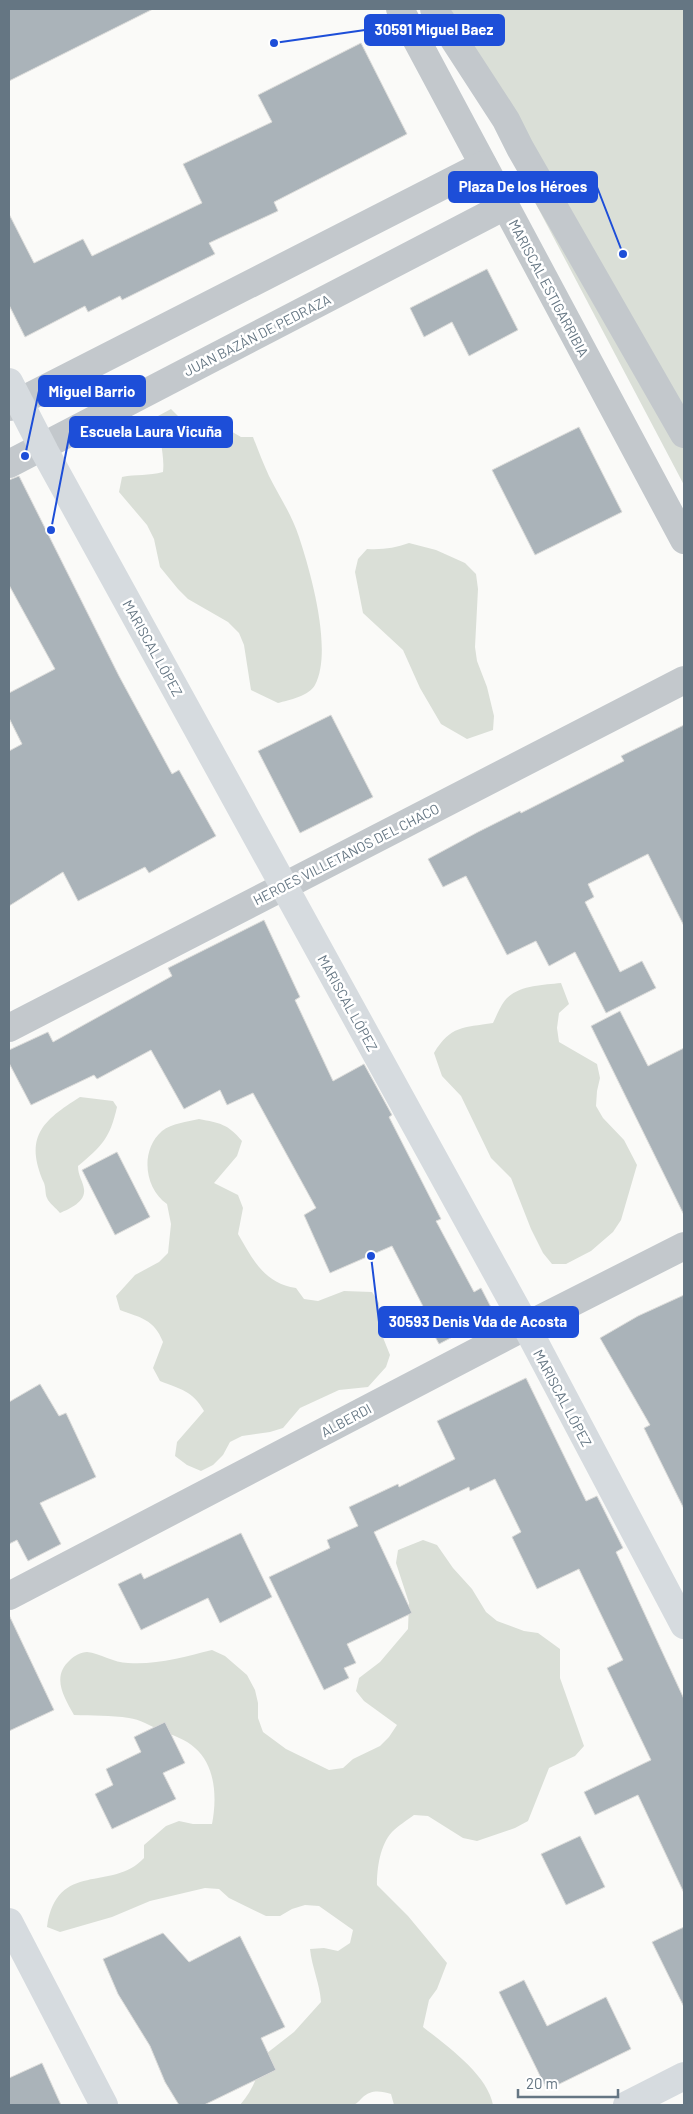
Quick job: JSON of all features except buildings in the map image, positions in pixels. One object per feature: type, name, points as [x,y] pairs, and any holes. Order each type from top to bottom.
[{"type":"main road","name":"MARISCAL LÓPEZ","points":[[12,397],[42,446],[526,1326],[684,1625]]},
{"type":"main road","points":[[9,1922],[104,2105]]},
{"type":"main road","points":[[627,2105],[684,2076]]},
{"type":"street","name":"MARISCAL ESTIGARRIBIA","points":[[400,9],[684,540]]},
{"type":"street","points":[[434,9],[506,120],[525,157],[684,434]]},
{"type":"street","points":[[12,397],[483,165]]},
{"type":"street","name":"JUAN BAZÁN DE PEDRAZA","points":[[9,464],[504,206]]},
{"type":"street","name":"HEROES VILLETANOS DEL CHACO","points":[[9,1028],[684,680]]},
{"type":"street","name":"ALBERDI","points":[[9,1596],[526,1326],[684,1246]]},
{"type":"shaded area","points":[[432,9],[684,9],[684,485],[440,22]]},
{"type":"shaded area","points":[[171,409],[189,427],[202,431],[229,430],[241,437],[253,437],[269,476],[293,521],[314,591],[321,633],[322,653],[320,670],[315,685],[304,695],[278,703],[251,690],[244,645],[239,633],[228,622],[188,599],[178,589],[160,567],[154,539],[147,525],[119,492],[122,477],[163,472],[158,416]]},
{"type":"shaded area","points":[[409,543],[436,550],[465,563],[476,574],[478,589],[475,647],[477,661],[487,687],[494,716],[493,730],[467,739],[441,724],[420,688],[403,650],[363,613],[355,572],[358,559],[367,549],[388,548]]},
{"type":"shaded area","points":[[561,983],[569,1004],[559,1013],[557,1028],[559,1042],[597,1064],[600,1078],[596,1106],[603,1118],[624,1140],[637,1165],[621,1220],[613,1232],[591,1251],[566,1264],[552,1264],[543,1253],[531,1229],[511,1178],[491,1158],[461,1096],[442,1076],[434,1053],[446,1037],[459,1029],[493,1023],[503,1003],[519,990],[532,986]]},
{"type":"shaded area","points":[[80,1097],[113,1101],[117,1107],[104,1141],[78,1166],[84,1189],[82,1198],[76,1204],[60,1213],[46,1196],[45,1185],[38,1167],[37,1142],[40,1132],[47,1123]]},
{"type":"shaded area","points":[[199,1119],[223,1125],[242,1141],[237,1156],[214,1183],[238,1195],[243,1208],[238,1234],[261,1269],[276,1281],[296,1288],[304,1299],[318,1301],[344,1291],[372,1292],[379,1303],[380,1330],[390,1355],[386,1367],[368,1387],[339,1390],[300,1408],[283,1428],[242,1436],[230,1442],[223,1455],[213,1465],[201,1471],[187,1465],[175,1456],[177,1442],[204,1411],[191,1395],[160,1381],[153,1368],[163,1342],[159,1334],[146,1320],[120,1310],[116,1296],[135,1275],[159,1262],[168,1253],[171,1224],[167,1204],[153,1189],[150,1179],[148,1158],[150,1148],[155,1139],[166,1128]]},
{"type":"shaded area","points":[[423,1540],[437,1545],[453,1568],[472,1589],[486,1612],[497,1621],[524,1631],[538,1633],[560,1649],[560,1678],[584,1746],[575,1756],[549,1768],[528,1821],[515,1828],[477,1841],[463,1838],[428,1816],[414,1815],[392,1832],[385,1843],[380,1857],[377,1885],[408,1916],[447,1963],[437,1989],[429,2000],[423,2027],[475,2072],[489,2094],[493,2105],[394,2105],[391,2094],[376,2092],[365,2095],[352,2105],[240,2105],[254,2082],[262,2057],[294,2032],[321,2002],[310,1949],[324,1948],[338,1951],[350,1943],[353,1930],[319,1906],[305,1905],[292,1909],[280,1916],[266,1916],[229,1898],[219,1889],[205,1888],[150,1901],[112,1917],[60,1932],[47,1927],[53,1906],[62,1892],[87,1880],[117,1874],[131,1868],[144,1858],[144,1845],[166,1826],[179,1821],[193,1824],[212,1824],[214,1814],[211,1773],[202,1755],[195,1748],[179,1738],[141,1721],[115,1716],[74,1715],[63,1694],[60,1680],[61,1673],[72,1659],[78,1654],[85,1652],[123,1663],[149,1663],[212,1650],[225,1656],[247,1675],[255,1690],[258,1703],[258,1718],[263,1732],[286,1749],[329,1770],[343,1768],[353,1759],[380,1746],[397,1725],[364,1701],[356,1691],[359,1678],[380,1662],[408,1629],[409,1603],[396,1563],[398,1550]]},
{"type":"place","name":"30591 Miguel Baez","points":[[274,43]]},
{"type":"place","name":"Plaza De los Héroes","points":[[623,254]]},
{"type":"place","name":"Miguel Barrio","points":[[25,456]]},
{"type":"place","name":"Escuela Laura Vicuña","points":[[51,530]]},
{"type":"place","name":"30593 Denis Vda de Acosta","points":[[371,1256]]}]
